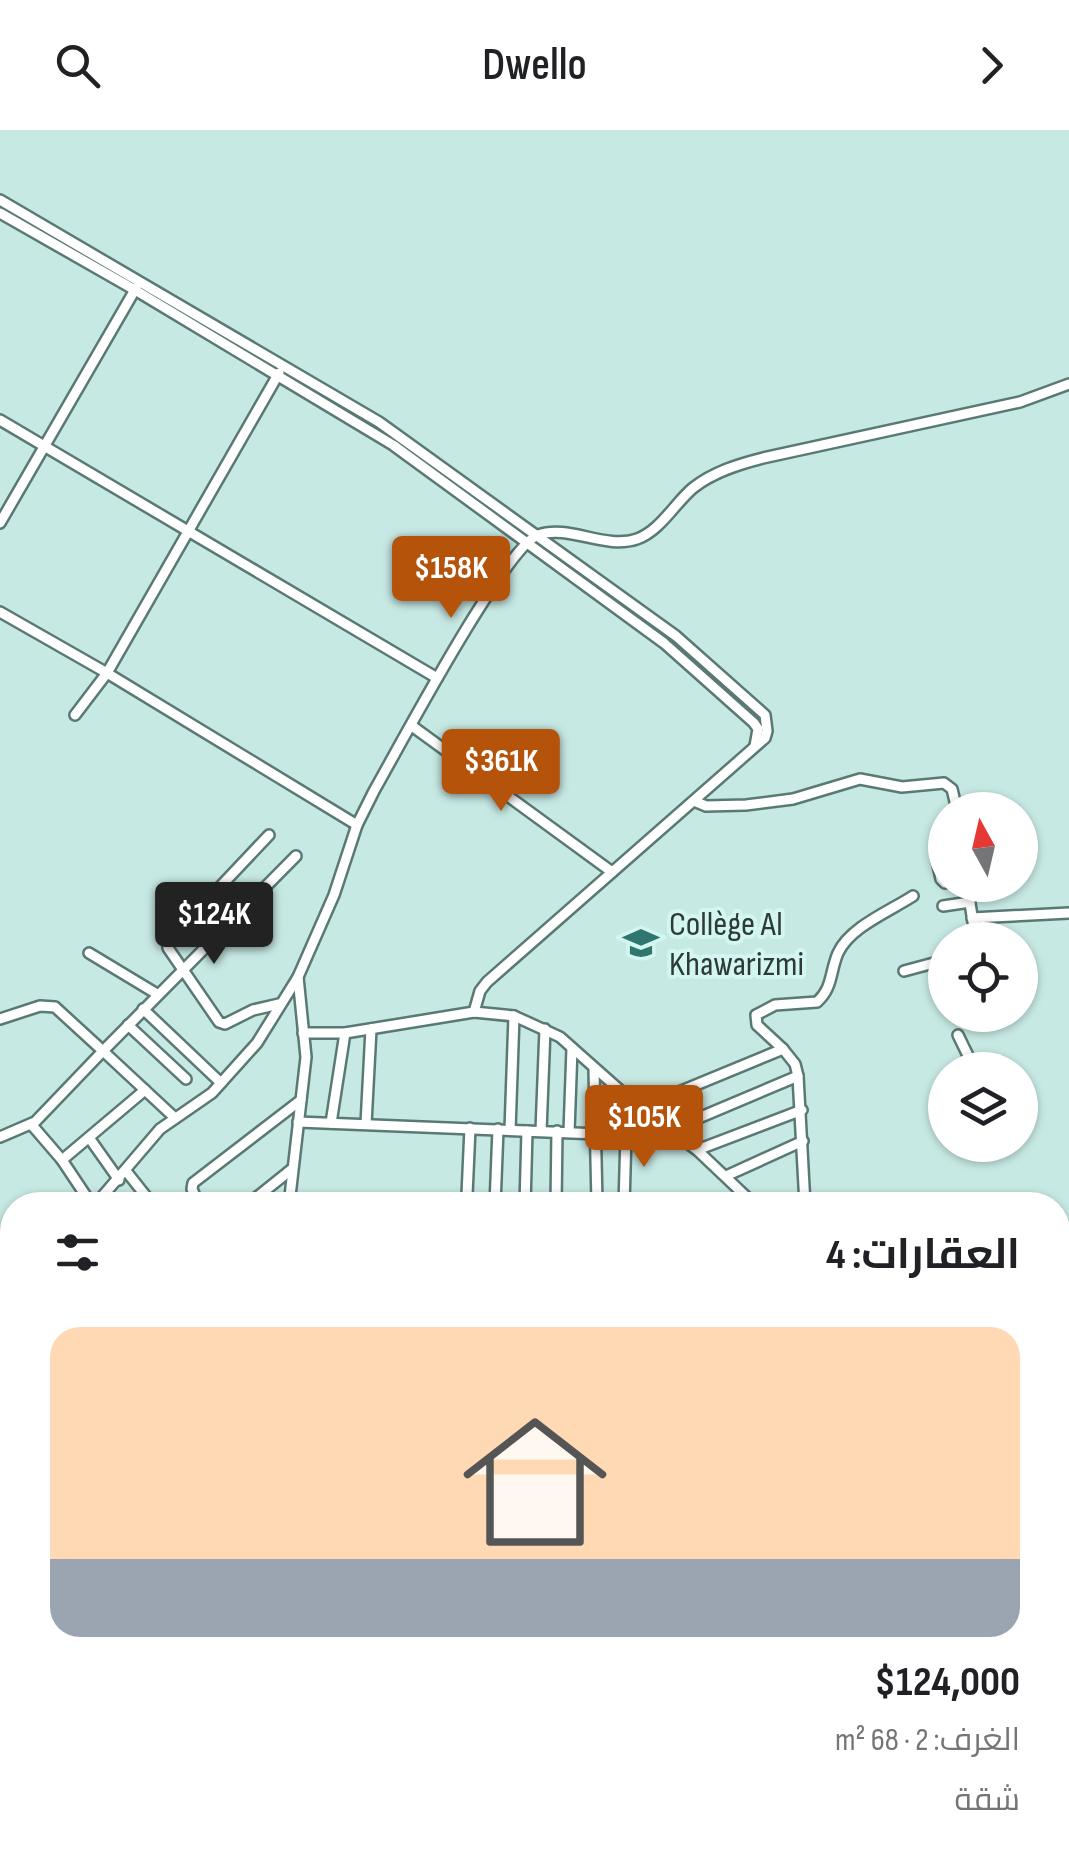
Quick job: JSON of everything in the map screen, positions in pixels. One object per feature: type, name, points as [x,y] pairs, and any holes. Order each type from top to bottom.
[{"type":"street","points":[[0,200],[393,445],[648,631],[727,696],[758,729],[754,748]]},
{"type":"street","points":[[0,214],[380,422],[676,636],[765,715],[767,730],[754,748],[487,982],[474,1012]]},
{"type":"street","points":[[0,522],[137,286]]},
{"type":"street","points":[[76,715],[108,672],[283,366]]},
{"type":"street","points":[[107,1192],[160,1129],[221,1083],[258,1043],[298,977],[334,895],[358,825],[438,678],[511,558],[526,542],[539,534],[631,540],[655,526],[693,488],[728,468],[1020,402],[1069,384]]},
{"type":"street","points":[[0,420],[438,678]]},
{"type":"street","points":[[0,612],[108,672],[358,825]]},
{"type":"street","points":[[412,726],[612,872]]},
{"type":"street","points":[[694,801],[706,806],[746,805],[794,799],[870,780],[902,787],[944,782],[953,792]]},
{"type":"street","points":[[269,835],[169,937],[168,948],[218,1022],[226,1024],[253,1010],[279,1004]]},
{"type":"street","points":[[0,1136],[32,1124],[296,856]]},
{"type":"street","points":[[805,1192],[796,1064],[757,1025],[756,1015],[775,1006],[806,1005],[822,998],[832,981],[840,948],[861,929],[914,896]]},
{"type":"street","points":[[943,906],[970,902],[973,922]]},
{"type":"street","points":[[972,918],[1069,913]]},
{"type":"street","points":[[90,953],[157,994]]},
{"type":"street","points":[[904,971],[928,965]]},
{"type":"street","points":[[290,1192],[306,1056],[298,977]]},
{"type":"street","points":[[0,1019],[40,1006],[55,1006],[175,1118]]},
{"type":"street","points":[[143,1009],[221,1083]]},
{"type":"street","points":[[303,1033],[371,1029],[474,1012],[514,1016],[546,1029],[572,1048],[743,1192]]},
{"type":"street","points":[[510,1130],[514,1016]]},
{"type":"street","points":[[128,1025],[186,1079]]},
{"type":"street","points":[[366,1124],[371,1029]]},
{"type":"street","points":[[541,1131],[546,1029]]},
{"type":"street","points":[[331,1123],[345,1032]]},
{"type":"street","points":[[958,1035],[967,1052]]},
{"type":"street","points":[[569,1132],[572,1048]]},
{"type":"street","points":[[640,1108],[783,1048]]},
{"type":"street","points":[[594,1069],[597,1192]]},
{"type":"street","points":[[670,1130],[798,1076]]},
{"type":"street","points":[[62,1160],[145,1090]]},
{"type":"street","points":[[194,1192],[193,1182],[301,1100]]},
{"type":"street","points":[[697,1150],[802,1110]]},
{"type":"street","points":[[298,1122],[649,1136],[658,1120]]},
{"type":"street","points":[[32,1124],[84,1192]]},
{"type":"street","points":[[467,1192],[470,1128]]},
{"type":"street","points":[[496,1192],[498,1130]]},
{"type":"street","points":[[526,1192],[528,1131]]},
{"type":"street","points":[[556,1192],[558,1132]]},
{"type":"street","points":[[624,1192],[626,1134]]},
{"type":"street","points":[[90,1139],[119,1180]]},
{"type":"street","points":[[726,1176],[803,1142]]},
{"type":"street","points":[[264,1192],[292,1170]]},
{"type":"street","points":[[126,1171],[143,1192]]},
{"type":"place","name":"Collège Al Khawarizmi","points":[[641,943]]}]
